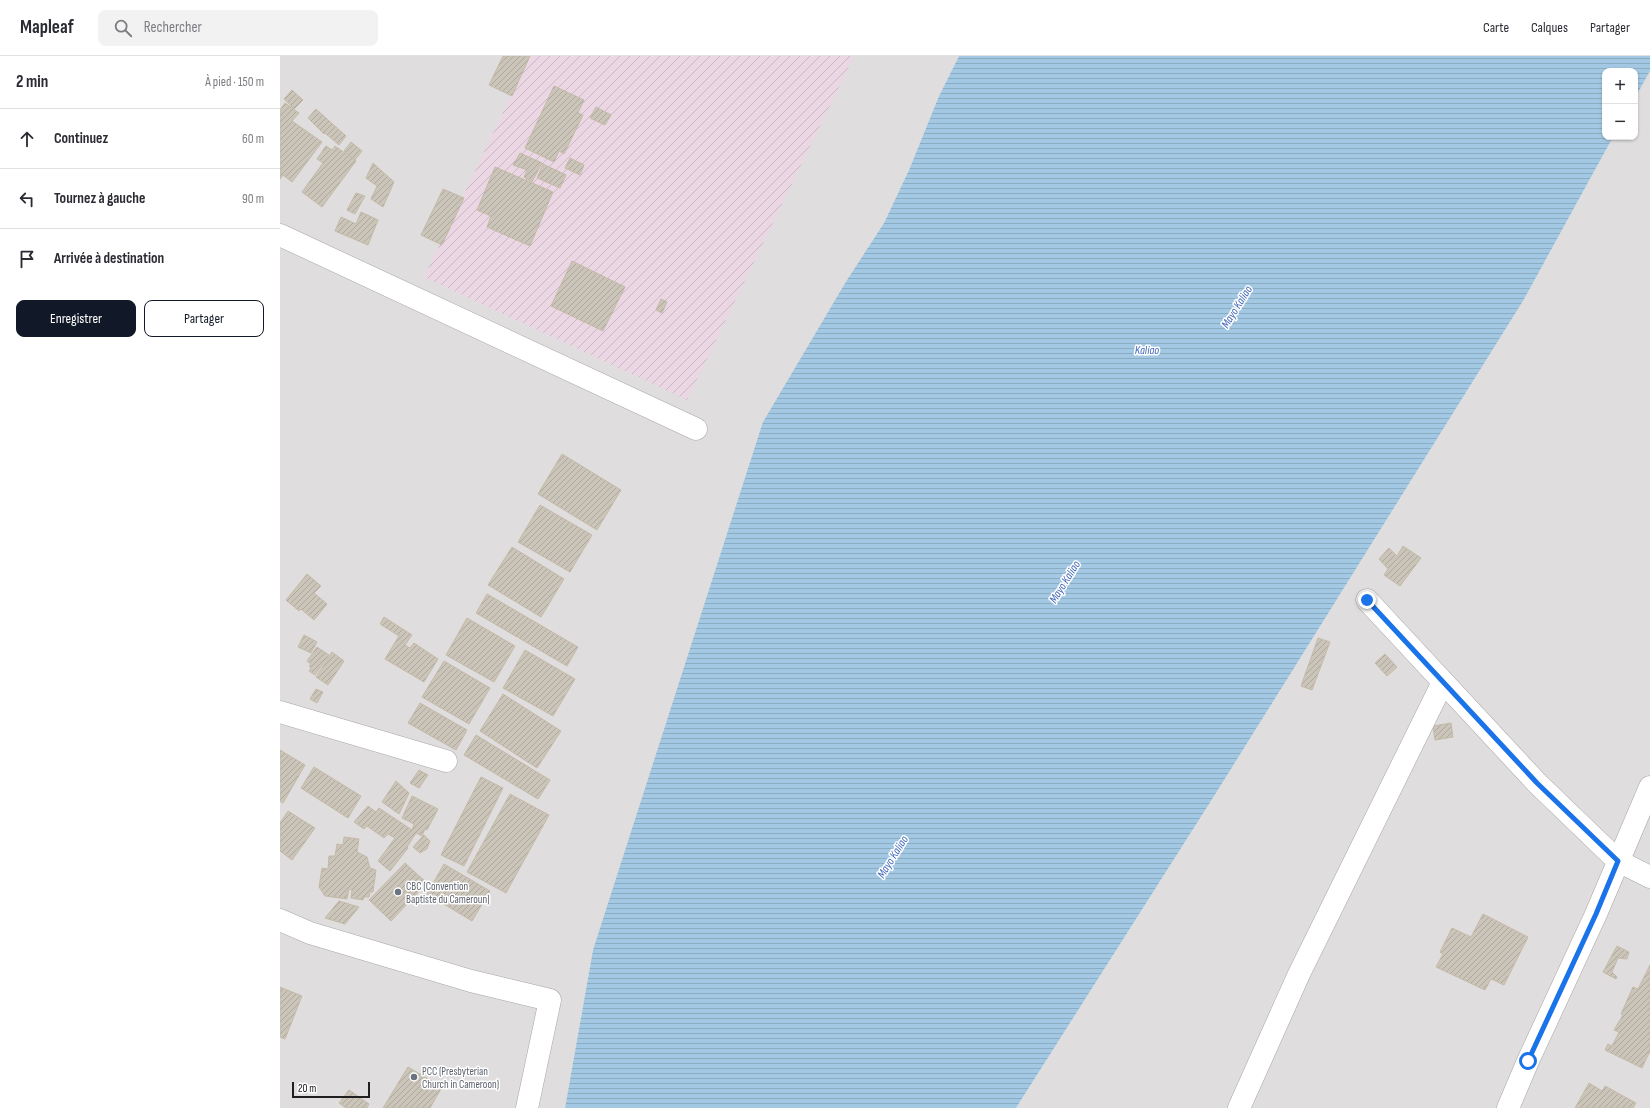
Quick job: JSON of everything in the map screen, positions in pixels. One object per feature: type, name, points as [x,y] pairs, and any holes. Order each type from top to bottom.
[{"type":"street","points":[[280,235],[696,429]]},
{"type":"street","points":[[1367,600],[1537,783],[1618,861],[1650,877]]},
{"type":"street","points":[[1239,1108],[1299,974],[1443,682]]},
{"type":"street","points":[[280,712],[446,761]]},
{"type":"street","points":[[1508,1108],[1528,1061],[1596,914],[1650,787]]},
{"type":"street","points":[[280,920],[310,933],[471,981],[550,1000],[527,1108]]},
{"type":"shaded area","points":[[280,56],[959,56],[939,96],[909,170],[884,223],[847,280],[593,950],[565,1108],[280,1108]]},
{"type":"shaded area","points":[[530,56],[854,56],[687,400],[424,277]]},
{"type":"shaded area","points":[[1650,71],[1650,1108],[1016,1108],[1216,793],[1523,301],[1611,140],[1638,140],[1638,93]]},
{"type":"water","name":"Kaliao","points":[[959,56],[1650,56],[1650,71],[1638,93],[1638,68],[1602,68],[1602,140],[1611,140],[1523,301],[1216,793],[1016,1108],[565,1108],[593,950],[763,422],[847,280],[884,223],[909,170],[939,96]]},
{"type":"building","points":[[503,56],[530,56],[512,96],[489,85]]},
{"type":"building","points":[[554,86],[584,100],[578,113],[583,115],[564,154],[559,151],[554,162],[525,148]]},
{"type":"building","points":[[292,90],[303,100],[294,109],[284,99]]},
{"type":"building","points":[[285,103],[299,113],[292,121],[322,142],[292,182],[283,175],[280,179],[280,110]]},
{"type":"building","points":[[596,107],[611,115],[605,125],[590,118]]},
{"type":"building","points":[[316,109],[346,136],[339,145],[325,133],[324,134],[308,118]]},
{"type":"building","points":[[351,142],[362,151],[355,160],[344,151]]},
{"type":"building","points":[[326,146],[332,150],[335,146],[356,161],[322,207],[302,192],[323,163],[317,159]]},
{"type":"building","points":[[520,153],[542,163],[532,182],[524,177],[527,170],[513,165]]},
{"type":"building","points":[[570,158],[584,165],[580,175],[565,168]]},
{"type":"building","points":[[373,163],[394,182],[383,207],[371,199],[377,186],[366,178]]},
{"type":"building","points":[[543,164],[566,175],[560,188],[537,178]]},
{"type":"building","points":[[495,167],[553,192],[530,246],[487,227],[491,216],[477,210]]},
{"type":"building","points":[[443,189],[464,198],[442,245],[421,235]]},
{"type":"building","points":[[356,193],[365,196],[355,214],[347,210]]},
{"type":"building","points":[[361,212],[378,220],[368,245],[335,231],[341,217],[356,224]]},
{"type":"building","points":[[572,261],[625,287],[603,331],[551,306]]},
{"type":"building","points":[[661,299],[667,302],[662,313],[656,310]]},
{"type":"building","points":[[562,454],[621,490],[597,530],[538,494]]},
{"type":"building","points":[[540,505],[592,535],[570,572],[518,542]]},
{"type":"building","points":[[1403,546],[1421,558],[1400,586],[1384,575],[1388,569],[1379,559],[1389,548],[1397,556]]},
{"type":"building","points":[[512,547],[564,579],[541,617],[488,585]]},
{"type":"building","points":[[307,574],[321,586],[314,593],[327,604],[314,620],[301,609],[299,611],[286,600]]},
{"type":"building","points":[[487,594],[578,647],[567,666],[476,613]]},
{"type":"building","points":[[384,617],[412,635],[405,645],[410,648],[414,643],[438,659],[424,682],[385,659],[399,636],[380,624]]},
{"type":"building","points":[[467,618],[515,646],[494,682],[446,655]]},
{"type":"building","points":[[304,635],[317,642],[311,653],[298,647]]},
{"type":"building","points":[[1318,638],[1330,642],[1312,690],[1301,686]]},
{"type":"building","points":[[317,647],[329,655],[315,675],[309,671],[311,668],[309,666],[311,664],[307,661]]},
{"type":"building","points":[[525,650],[575,679],[553,716],[503,688]]},
{"type":"building","points":[[332,652],[344,661],[328,685],[316,677]]},
{"type":"building","points":[[1385,654],[1397,667],[1387,676],[1375,663]]},
{"type":"building","points":[[444,661],[490,688],[469,724],[422,697]]},
{"type":"building","points":[[316,689],[323,692],[317,703],[310,699]]},
{"type":"building","points":[[503,694],[561,731],[537,768],[480,731]]},
{"type":"building","points":[[420,703],[467,730],[456,750],[408,723]]},
{"type":"building","points":[[1451,723],[1453,737],[1435,740],[1433,726]]},
{"type":"building","points":[[476,735],[550,780],[538,799],[464,755]]},
{"type":"building","points":[[280,750],[305,765],[283,803],[280,801]]},
{"type":"building","points":[[314,767],[361,796],[348,818],[301,788]]},
{"type":"building","points":[[419,770],[428,775],[419,788],[410,783]]},
{"type":"building","points":[[481,777],[503,788],[464,866],[441,855]]},
{"type":"building","points":[[396,781],[409,793],[399,814],[382,802]]},
{"type":"building","points":[[510,794],[549,815],[506,893],[467,872]]},
{"type":"building","points":[[412,796],[438,809],[427,830],[425,829],[422,836],[416,833],[407,847],[408,848],[390,871],[378,861],[395,838],[388,834],[384,838],[367,826],[364,829],[354,822],[368,806],[376,812],[379,808],[412,830],[414,824],[402,818]]},
{"type":"building","points":[[288,811],[315,828],[292,860],[280,851],[280,823]]},
{"type":"building","points":[[424,835],[430,841],[427,849],[420,853],[413,847]]},
{"type":"building","points":[[344,837],[359,839],[357,852],[367,857],[370,868],[376,870],[373,892],[370,892],[369,897],[364,897],[363,900],[351,898],[352,890],[349,889],[347,899],[325,896],[319,887],[322,868],[328,869],[329,856],[335,856],[337,844],[343,845]]},
{"type":"building","name":"CBC (Convention Baptiste du Cameroun)","points":[[405,863],[427,883],[391,921],[369,900]]},
{"type":"building","points":[[444,864],[490,891],[472,921],[427,894]]},
{"type":"building","points":[[339,901],[359,907],[345,924],[325,918]]},
{"type":"building","points":[[1483,914],[1528,937],[1504,985],[1491,979],[1485,990],[1436,967],[1443,954],[1440,952],[1452,928],[1471,937]]},
{"type":"building","points":[[1617,946],[1629,952],[1627,959],[1618,958],[1612,972],[1617,977],[1616,979],[1603,972]]},
{"type":"building","points":[[1650,965],[1650,1054],[1649,1053],[1642,1068],[1605,1050],[1608,1044],[1612,1046],[1619,1032],[1614,1030],[1623,1015],[1621,1014],[1633,987],[1638,989]]},
{"type":"building","points":[[280,987],[302,996],[285,1039],[280,1037]]},
{"type":"building","name":"PCC (Presbyterian Church in Cameroon)","points":[[408,1067],[442,1087],[430,1108],[383,1108]]},
{"type":"building","points":[[1589,1083],[1602,1091],[1605,1086],[1636,1103],[1633,1108],[1575,1108]]},
{"type":"building","points":[[349,1090],[369,1104],[367,1108],[346,1108],[339,1103]]},
{"type":"place","name":"CBC (Convention Baptiste du Cameroun)","points":[[398,892]]},
{"type":"place","name":"PCC (Presbyterian Church in Cameroon)","points":[[414,1077]]},
{"type":"route","points":[[1367,600],[1537,783],[1618,861],[1596,914],[1528,1061]]},
{"type":"water label","name":"Mayo Kaliao","points":[[1237,307]]},
{"type":"water label","name":"Mayo Kaliao","points":[[1065,582]]},
{"type":"water label","name":"Mayo Kaliao","points":[[893,857]]}]
